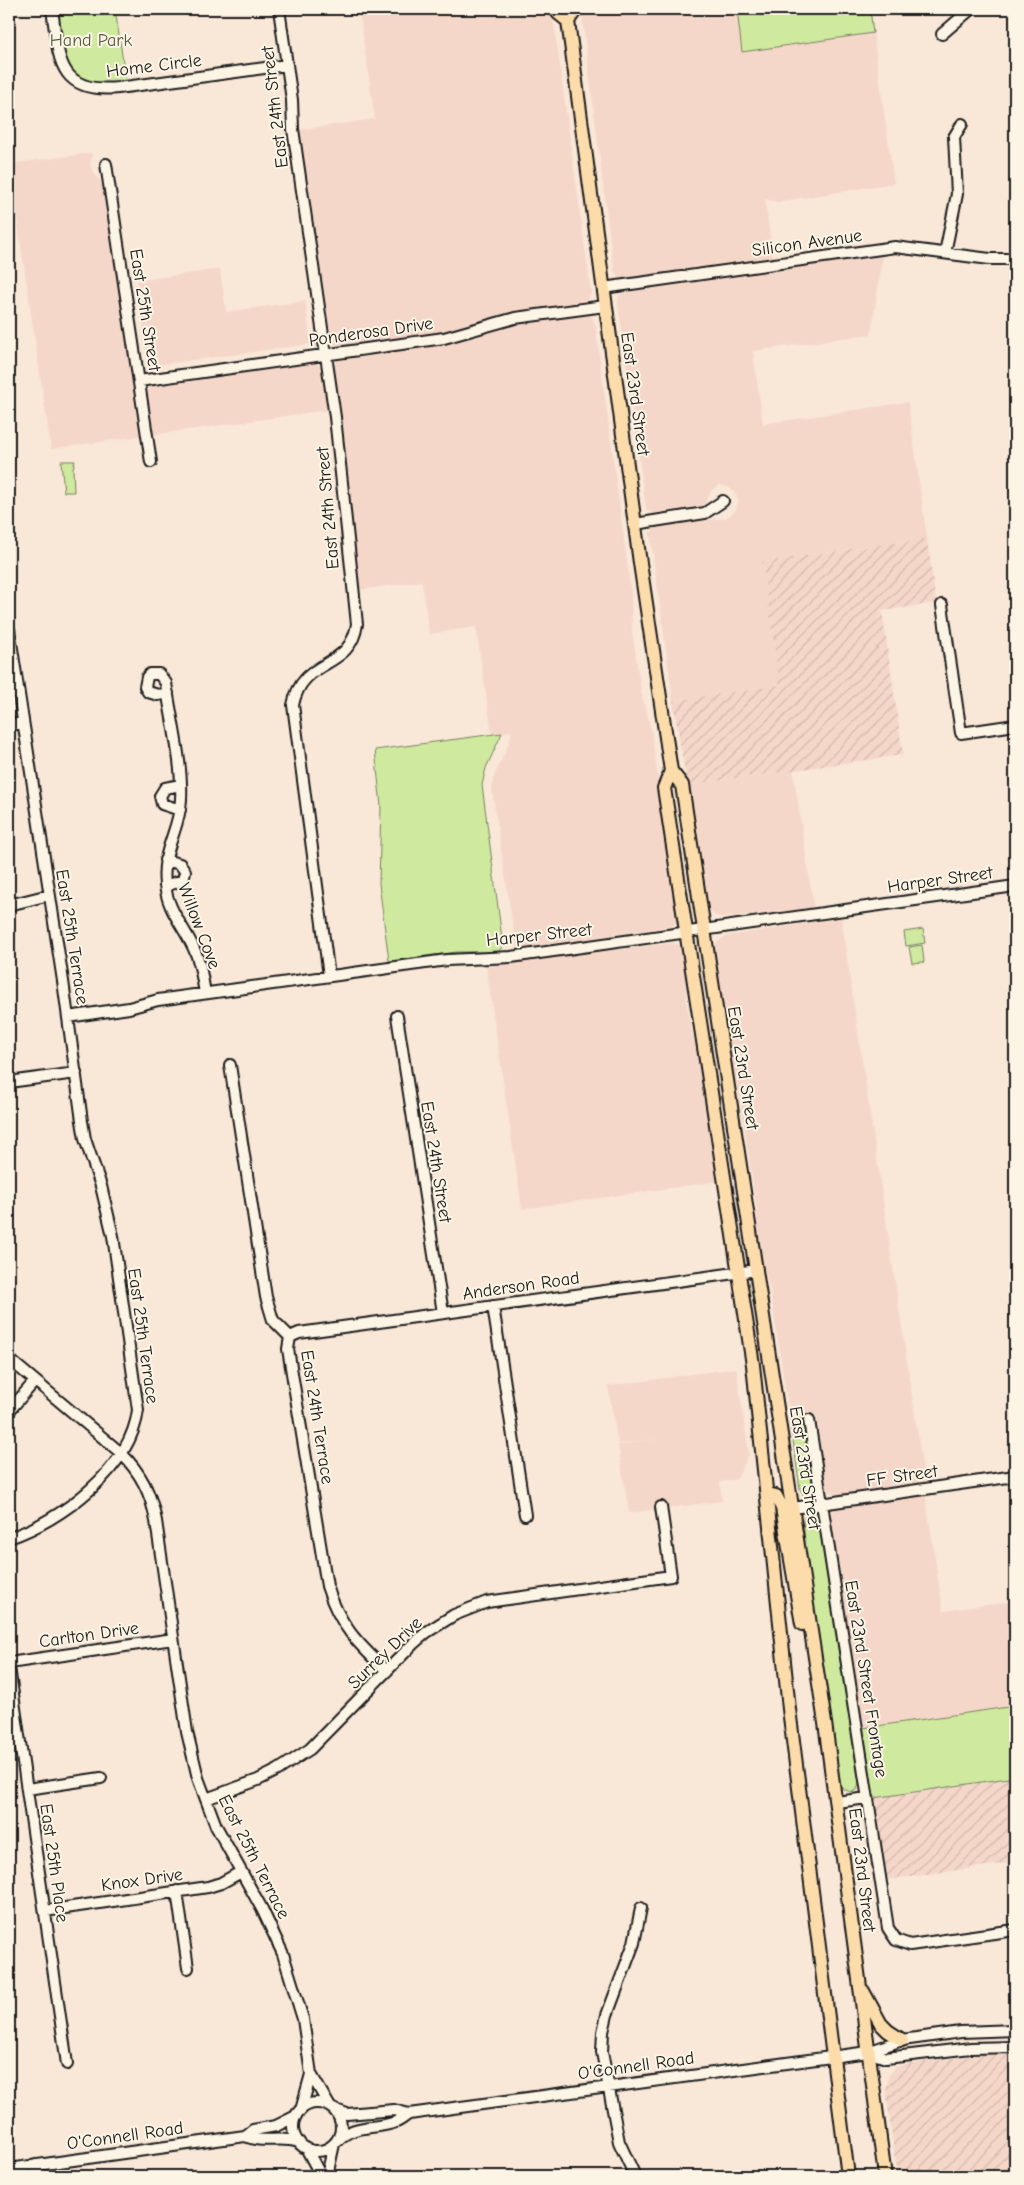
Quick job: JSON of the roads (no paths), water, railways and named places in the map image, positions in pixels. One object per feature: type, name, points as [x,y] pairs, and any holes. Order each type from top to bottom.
[{"type":"main road","points":[[557,9],[558,13],[568,21],[576,11],[575,9]]},
{"type":"main road","name":"East 23rd Street","points":[[568,21],[605,306],[670,771],[664,788],[758,1401],[790,1719],[848,2176]]},
{"type":"main road","name":"East 23rd Street","points":[[670,771],[682,785],[793,1508],[836,1802],[885,2176]]},
{"type":"main road","points":[[768,1494],[776,1496],[781,1502],[802,1626],[814,1651]]},
{"type":"main road","points":[[860,1987],[881,2024],[902,2040]]},
{"type":"street","name":"Home Circle","points":[[52,9],[61,64],[72,79],[80,85],[91,89],[118,88],[287,65]]},
{"type":"street","name":"East 24th Street","points":[[279,9],[292,100],[293,129],[338,442],[357,624],[352,644],[341,655],[305,678],[298,688],[293,705],[329,976]]},
{"type":"street","points":[[942,34],[971,9]]},
{"type":"street","points":[[945,252],[957,194],[954,137],[962,124]]},
{"type":"street","name":"East 25th Street","points":[[106,164],[151,462]]},
{"type":"street","name":"Silicon Avenue","points":[[603,288],[895,247],[990,259],[1015,259]]},
{"type":"street","name":"Ponderosa Drive","points":[[139,381],[444,338],[515,318],[605,306]]},
{"type":"street","points":[[635,524],[705,513],[723,502]]},
{"type":"street","points":[[942,604],[961,732],[1015,725]]},
{"type":"street","name":"East 25th Terrace","points":[[9,629],[85,1139],[101,1186],[113,1236],[136,1394],[136,1423],[127,1445],[120,1453],[147,1487],[152,1504],[187,1732],[206,1799],[216,1826],[267,1918],[291,1976],[302,2019],[311,2074],[332,2108]]},
{"type":"street","name":"Willow Cove","points":[[168,693],[181,785],[180,810],[165,860],[165,886],[174,916],[194,950],[200,967],[205,993]]},
{"type":"street","points":[[9,725],[23,723]]},
{"type":"street","points":[[180,810],[162,804],[160,796],[165,788],[181,785]]},
{"type":"street","points":[[165,860],[180,864],[185,871],[183,880],[165,886]]},
{"type":"street","name":"Harper Street","points":[[68,1017],[205,993],[447,960],[511,956],[686,933],[1015,886]]},
{"type":"street","points":[[9,905],[48,895]]},
{"type":"street","name":"East 24th Street","points":[[397,1016],[443,1312]]},
{"type":"street","name":"East 24th Terrace","points":[[230,1066],[266,1297],[273,1320],[290,1337],[288,1349],[329,1593],[338,1616],[349,1633],[387,1671]]},
{"type":"street","points":[[9,1082],[76,1073]]},
{"type":"street","name":"Anderson Road","points":[[290,1337],[298,1333],[443,1312],[756,1270]]},
{"type":"street","points":[[493,1306],[525,1515]]},
{"type":"street","points":[[9,1359],[120,1453],[100,1478],[72,1504],[43,1524],[9,1538]]},
{"type":"street","points":[[9,1411],[35,1381]]},
{"type":"street","name":"East 23rd Street Frontage","points":[[809,1420],[888,1928],[896,1940],[910,1945],[1015,1930]]},
{"type":"street","name":"FF Street","points":[[793,1508],[1015,1476]]},
{"type":"street","name":"Surrey Drive","points":[[206,1799],[258,1780],[296,1759],[326,1735],[426,1632],[470,1608],[501,1599],[671,1576],[661,1506]]},
{"type":"street","name":"Carlton Drive","points":[[9,1665],[173,1639]]},
{"type":"street","name":"East 25th Place","points":[[9,1665],[67,2064]]},
{"type":"street","points":[[27,1789],[101,1778]]},
{"type":"street","points":[[836,1802],[868,1798]]},
{"type":"street","name":"Knox Drive","points":[[44,1910],[215,1885],[241,1872]]},
{"type":"street","points":[[177,1891],[188,1968]]},
{"type":"street","points":[[635,2176],[619,2142],[602,2052],[603,2032],[613,1997],[634,1943],[641,1908]]},
{"type":"street","name":"O'Connell Road","points":[[332,2108],[348,2114],[394,2110],[409,2114],[868,2052],[902,2040],[961,2032],[1015,2030]]},
{"type":"street","name":"O'Connell Road","points":[[868,2052],[886,2058],[972,2048],[1015,2047]]},
{"type":"street","name":"East 25th Terrace","points":[[299,2113],[311,2074]]},
{"type":"street","points":[[321,2176],[294,2130],[299,2113],[314,2104],[323,2104],[332,2108],[341,2123],[341,2131],[335,2143],[327,2176]]},
{"type":"street","name":"O'Connell Road","points":[[9,2169],[245,2136],[253,2130],[276,2126],[299,2113]]},
{"type":"street","name":"O'Connell Road","points":[[335,2143],[349,2132],[359,2128],[396,2122],[409,2114]]},
{"type":"street","name":"O'Connell Road","points":[[245,2136],[255,2141],[280,2138],[302,2145]]},
{"type":"street","points":[[302,2145],[320,2150],[335,2143]]},
{"type":"street","points":[[36,2165],[38,2176]]},
{"type":"park label","name":"Hand Park","points":[[91,40]]}]
